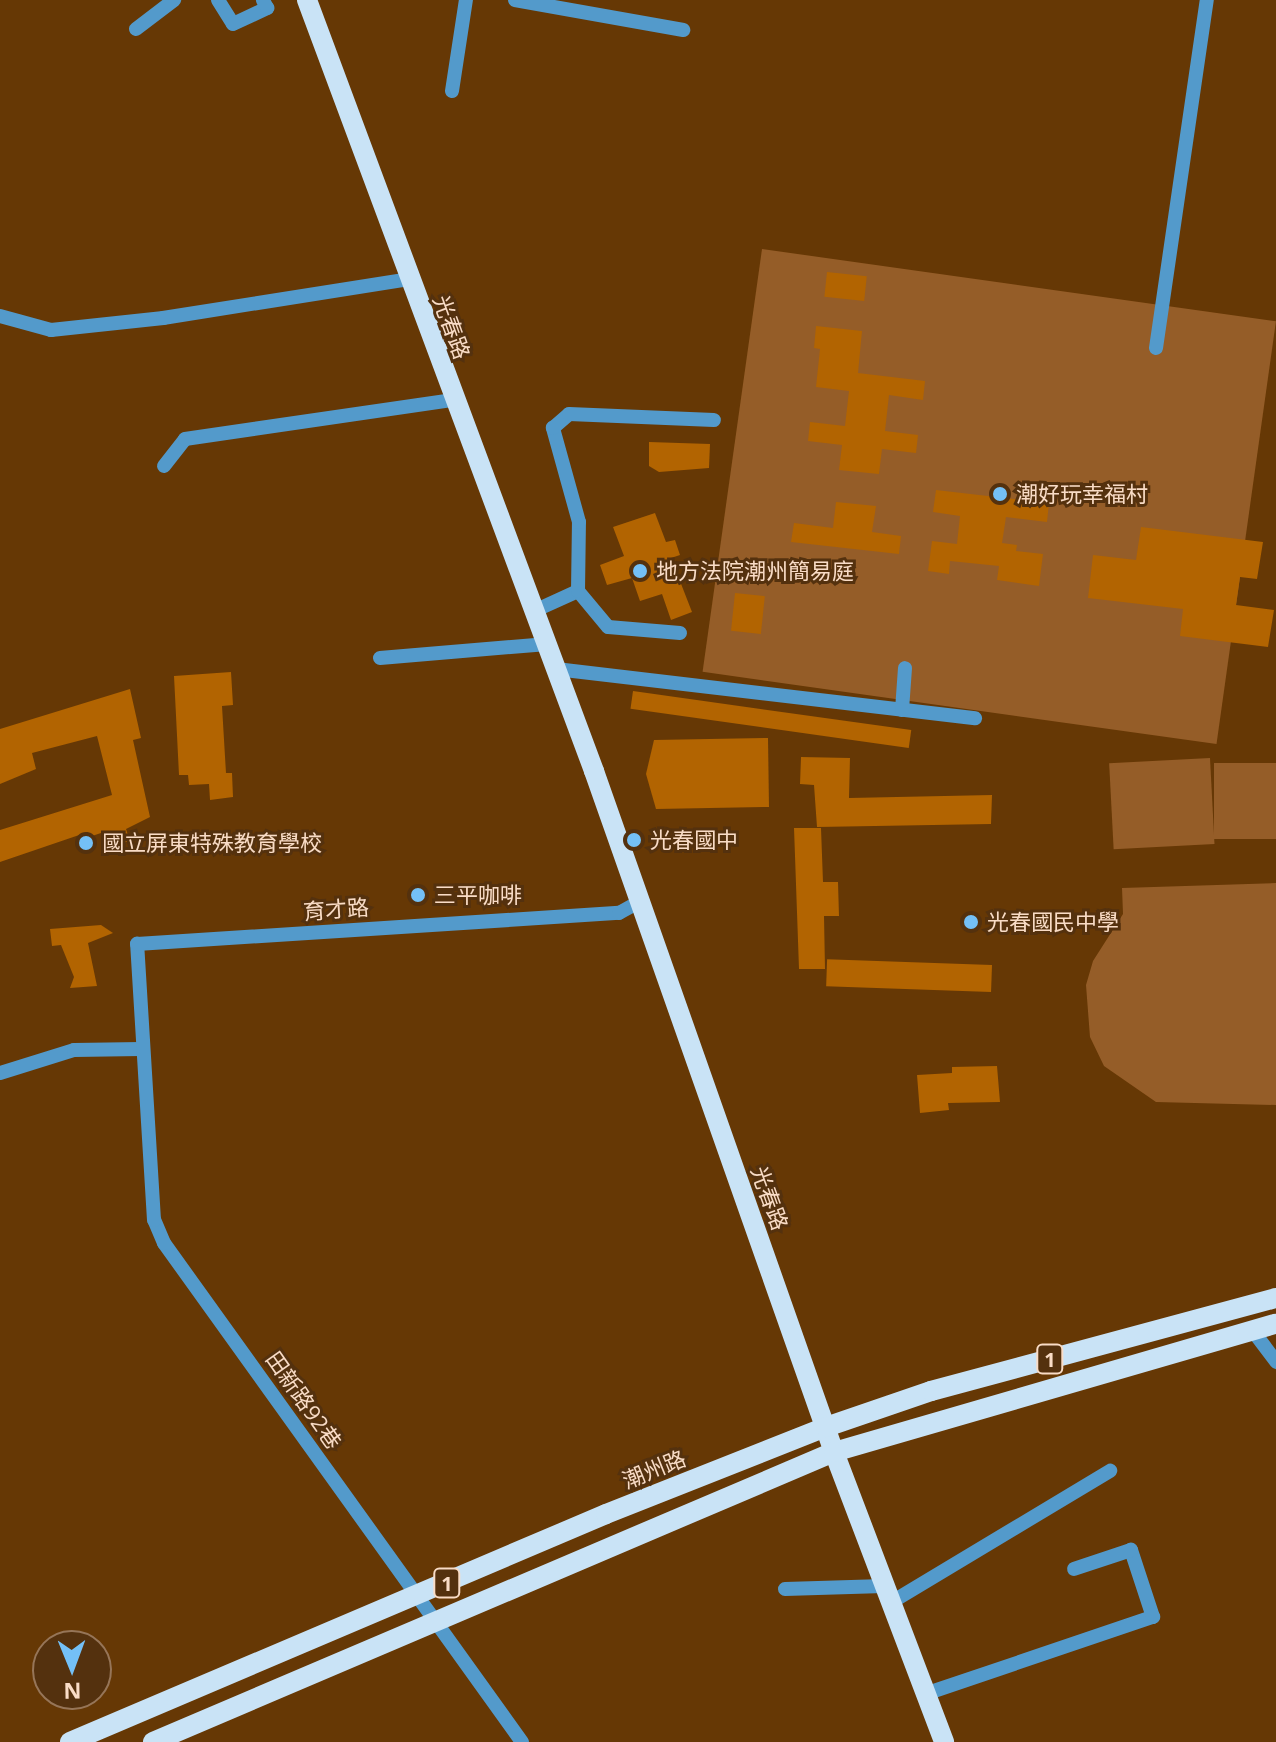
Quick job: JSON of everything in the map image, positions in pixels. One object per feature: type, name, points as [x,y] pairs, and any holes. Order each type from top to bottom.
[{"type":"main road","name":"光春路","points":[[307,0],[453,400],[547,644],[834,1452],[944,1742]]},
{"type":"main road","name":"潮州路","points":[[70,1742],[826,1427],[931,1391],[1276,1298]]},
{"type":"main road","name":"1","points":[[153,1742],[438,1624],[834,1452],[1276,1324]]},
{"type":"street","points":[[136,29],[174,0]]},
{"type":"street","points":[[218,0],[233,24],[267,8],[263,0]]},
{"type":"street","points":[[452,91],[466,0]]},
{"type":"street","points":[[515,0],[683,30]]},
{"type":"street","points":[[1156,348],[1207,0]]},
{"type":"street","points":[[0,316],[51,330],[163,318],[409,279]]},
{"type":"street","points":[[164,466],[185,439],[453,400]]},
{"type":"street","points":[[680,633],[608,627],[578,591],[579,522],[553,428],[569,414],[714,420]]},
{"type":"street","points":[[534,611],[578,591]]},
{"type":"street","points":[[380,658],[547,644]]},
{"type":"street","points":[[902,710],[905,668]]},
{"type":"street","points":[[556,669],[975,718]]},
{"type":"street","name":"育才路","points":[[141,1049],[137,944],[619,913],[639,902]]},
{"type":"street","points":[[0,1073],[74,1050],[141,1049]]},
{"type":"street","name":"田新路92巷","points":[[141,1049],[154,1220],[164,1243],[522,1742]]},
{"type":"street","points":[[1253,1331],[1276,1362]]},
{"type":"street","points":[[785,1589],[887,1594],[1110,1471]]},
{"type":"street","points":[[925,1694],[1153,1617],[1131,1550],[1074,1569]]},
{"type":"shaded area","name":"潮好玩幸福村","points":[[762,249],[1276,321],[1217,744],[703,672]]},
{"type":"shaded area","points":[[1210,758],[1215,844],[1114,849],[1109,763]]},
{"type":"shaded area","points":[[1214,763],[1276,763],[1276,839],[1214,839]]},
{"type":"shaded area","points":[[1276,883],[1276,1105],[1156,1102],[1104,1066],[1090,1037],[1086,985],[1093,961],[1123,914],[1122,888]]},
{"type":"building","points":[[827,272],[867,276],[864,301],[824,297]]},
{"type":"building","points":[[816,326],[862,331],[858,373],[925,381],[923,400],[889,395],[885,431],[918,435],[916,453],[882,449],[879,474],[839,470],[842,445],[808,441],[810,422],[845,426],[849,391],[816,387],[820,349],[814,348]]},
{"type":"building","points":[[649,442],[710,444],[709,468],[659,472],[649,466]]},
{"type":"building","points":[[936,490],[1049,503],[1047,522],[1006,517],[1002,543],[1017,545],[1016,551],[1043,554],[1039,586],[997,580],[999,566],[950,561],[949,574],[928,571],[932,541],[957,544],[960,516],[933,512]]},
{"type":"building","points":[[836,502],[876,506],[872,532],[901,536],[899,554],[791,542],[794,523],[833,528]]},
{"type":"building","name":"地方法院潮州簡易庭","points":[[655,513],[666,542],[675,540],[680,555],[671,558],[692,612],[671,620],[662,594],[640,601],[632,578],[607,585],[600,565],[624,556],[613,527]]},
{"type":"building","points":[[1141,527],[1263,542],[1257,579],[1240,577],[1236,605],[1274,610],[1268,647],[1180,636],[1183,609],[1088,598],[1093,555],[1136,560]]},
{"type":"building","points":[[735,593],[765,596],[761,634],[731,631]]},
{"type":"building","points":[[231,672],[233,705],[222,706],[226,773],[232,773],[233,797],[210,800],[209,784],[189,785],[188,775],[179,775],[174,676]]},
{"type":"building","points":[[130,689],[141,738],[133,740],[150,817],[126,829],[130,841],[108,847],[104,832],[89,837],[88,832],[0,862],[0,830],[112,795],[97,736],[32,753],[36,769],[0,784],[0,729]]},
{"type":"building","points":[[633,691],[911,730],[909,748],[630,709]]},
{"type":"building","points":[[768,738],[769,807],[656,809],[646,774],[654,740]]},
{"type":"building","points":[[801,757],[850,758],[849,798],[992,795],[991,824],[817,827],[814,785],[800,784]]},
{"type":"building","points":[[794,828],[821,828],[823,882],[838,882],[839,916],[824,916],[825,969],[799,969]]},
{"type":"building","points":[[101,925],[113,933],[88,943],[97,986],[70,988],[74,977],[61,945],[52,946],[50,929]]},
{"type":"building","points":[[827,959],[992,965],[991,992],[826,986]]},
{"type":"building","points":[[997,1066],[1000,1102],[948,1103],[949,1110],[920,1113],[917,1075],[952,1073],[952,1067]]},
{"type":"place","name":"潮好玩幸福村","points":[[1000,494]]},
{"type":"place","name":"地方法院潮州簡易庭","points":[[640,571]]},
{"type":"place","name":"光春國中","points":[[634,840]]},
{"type":"place","name":"國立屏東特殊教育學校","points":[[86,843]]},
{"type":"place","name":"三平咖啡","points":[[418,895]]},
{"type":"place","name":"光春國民中學","points":[[971,922]]}]
